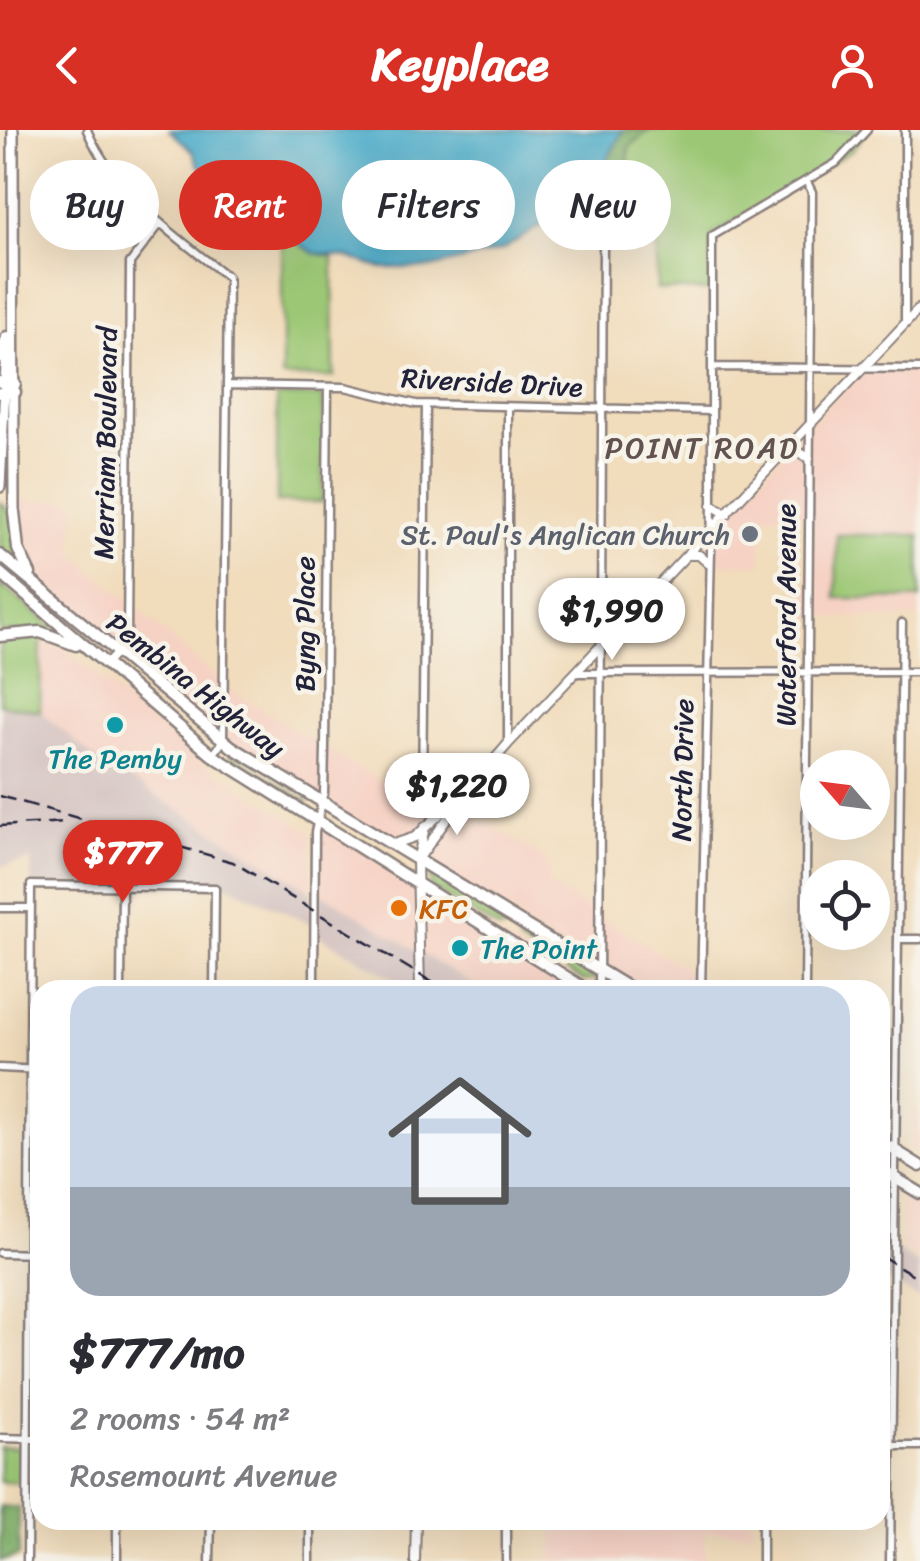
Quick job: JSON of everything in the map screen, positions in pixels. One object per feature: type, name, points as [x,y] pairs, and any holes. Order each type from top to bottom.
[{"type":"main road","points":[[0,487],[12,324],[13,130]]},
{"type":"main road","points":[[0,358],[12,324]]},
{"type":"main road","points":[[7,337],[14,512],[20,557],[40,588]]},
{"type":"main road","name":"Pembina Highway","points":[[0,555],[223,741],[615,980]]},
{"type":"main road","name":"Pembina Highway","points":[[0,574],[212,755],[570,980]]},
{"type":"main road","points":[[0,636],[46,633],[93,654]]},
{"type":"main road","points":[[380,860],[417,861]]},
{"type":"main road","points":[[890,1147],[920,1166]]},
{"type":"main road","points":[[892,1176],[920,1193]]},
{"type":"street","points":[[87,130],[109,169],[160,224],[228,277],[223,741],[212,755]]},
{"type":"street","name":"North Drive","points":[[701,980],[712,505],[712,236],[807,182],[852,150],[867,130]]},
{"type":"street","points":[[905,324],[906,130]]},
{"type":"street","name":"Waterford Avenue","points":[[805,980],[812,192],[807,182]]},
{"type":"street","name":"Merriam Boulevard","points":[[106,664],[126,640],[130,264],[160,224]]},
{"type":"street","points":[[600,980],[603,250]]},
{"type":"street","points":[[389,845],[405,842],[425,828],[467,790],[920,308]]},
{"type":"street","points":[[712,367],[920,369]]},
{"type":"street","name":"Riverside Drive","points":[[227,385],[328,387],[426,404],[711,411]]},
{"type":"street","name":"Byng Place","points":[[314,980],[316,820],[322,804],[328,387]]},
{"type":"street","points":[[426,404],[422,800],[440,814],[442,828]]},
{"type":"street","points":[[508,407],[508,744]]},
{"type":"street","points":[[787,451],[809,458]]},
{"type":"street","points":[[712,505],[727,514]]},
{"type":"street","points":[[688,555],[699,555],[708,563]]},
{"type":"street","points":[[890,1561],[902,623]]},
{"type":"street","points":[[576,674],[920,672]]},
{"type":"street","points":[[417,861],[467,790]]},
{"type":"street","points":[[420,980],[417,861],[425,828]]},
{"type":"street","points":[[27,1561],[27,1070],[32,885],[215,888],[214,980]]},
{"type":"street","points":[[121,980],[122,887]]},
{"type":"street","points":[[0,908],[31,908]]},
{"type":"street","points":[[900,939],[920,939]]},
{"type":"street","points":[[0,1068],[27,1070]]},
{"type":"street","points":[[0,1253],[29,1254]]},
{"type":"street","points":[[0,1438],[28,1439]]},
{"type":"street","points":[[892,1446],[920,1446]]},
{"type":"street","points":[[117,1561],[118,1530]]},
{"type":"street","points":[[210,1530],[210,1561]]},
{"type":"street","points":[[310,1530],[310,1561]]},
{"type":"street","points":[[415,1561],[416,1530]]},
{"type":"street","points":[[506,1530],[506,1561]]},
{"type":"street","points":[[762,1530],[762,1561]]},
{"type":"shaded area","points":[[863,369],[920,369],[920,618],[808,617],[808,515],[761,515],[761,564],[709,563],[709,533]]},
{"type":"shaded area","points":[[15,500],[75,501],[73,553],[232,691],[413,801],[422,800],[442,811],[399,850],[232,747],[39,587],[25,566]]},
{"type":"shaded area","points":[[41,641],[63,647],[194,758],[311,832],[311,891],[93,757],[40,712]]},
{"type":"shaded area","points":[[0,704],[40,711],[93,757],[311,891],[311,924],[225,884],[215,888],[31,885],[31,860],[0,867]]},
{"type":"shaded area","points":[[457,805],[548,860],[548,885],[704,980],[615,980],[417,861]]},
{"type":"shaded area","points":[[316,821],[571,980],[465,980],[315,889]]},
{"type":"shaded area","points":[[315,889],[465,980],[396,980],[314,933]]},
{"type":"shaded area","points":[[911,1108],[920,1114],[920,1154],[910,1148]]},
{"type":"shaded area","points":[[890,1177],[892,1178],[890,1246]]},
{"type":"shaded area","points":[[902,1193],[920,1204],[920,1260],[902,1250]]},
{"type":"shaded area","points":[[890,1247],[920,1264],[920,1299],[890,1282]]},
{"type":"shaded area","points":[[553,1530],[752,1530],[705,1532],[705,1561],[553,1561]]},
{"type":"green space","points":[[623,130],[867,130],[852,150],[712,236],[712,291],[657,289],[657,250],[671,250],[671,160],[606,160]]},
{"type":"green space","points":[[623,130],[649,130],[629,147],[628,160],[607,160]]},
{"type":"green space","points":[[282,250],[309,250],[333,257],[334,377],[282,377]]},
{"type":"green space","points":[[277,396],[323,396],[323,502],[277,502]]},
{"type":"green space","points":[[0,502],[10,512],[20,557],[39,587],[0,555]]},
{"type":"green space","points":[[837,535],[920,535],[920,599],[836,598]]},
{"type":"green space","points":[[0,584],[56,629],[55,631],[0,633]]},
{"type":"green space","points":[[49,638],[41,639],[40,711],[0,704],[0,640]]},
{"type":"green space","points":[[231,754],[308,802],[307,804],[230,760]]},
{"type":"green space","points":[[429,874],[507,920],[508,928],[500,930],[432,888]]},
{"type":"green space","points":[[527,932],[596,974],[597,979],[582,980],[520,943],[518,936]]},
{"type":"green space","points":[[0,1447],[20,1447],[20,1482],[0,1482]]},
{"type":"green space","points":[[0,1506],[19,1508],[19,1556],[0,1561]]},
{"type":"water","points":[[169,130],[623,130],[607,160],[535,160],[535,229],[515,242],[515,160],[342,160],[342,250],[502,250],[431,268],[382,268],[309,250],[322,250],[322,160],[197,160],[192,150]]},
{"type":"railway","points":[[0,796],[233,862],[428,980]]},
{"type":"railway","points":[[0,826],[65,822]]},
{"type":"railway","points":[[890,1261],[920,1279]]},
{"type":"place","name":"St. Paul's Anglican Church","points":[[750,534]]},
{"type":"place","name":"The Pemby","points":[[115,725]]},
{"type":"place","name":"KFC","points":[[399,908]]},
{"type":"place","name":"The Point","points":[[460,948]]},
{"type":"district","name":"POINT ROAD","points":[[702,448]]}]
